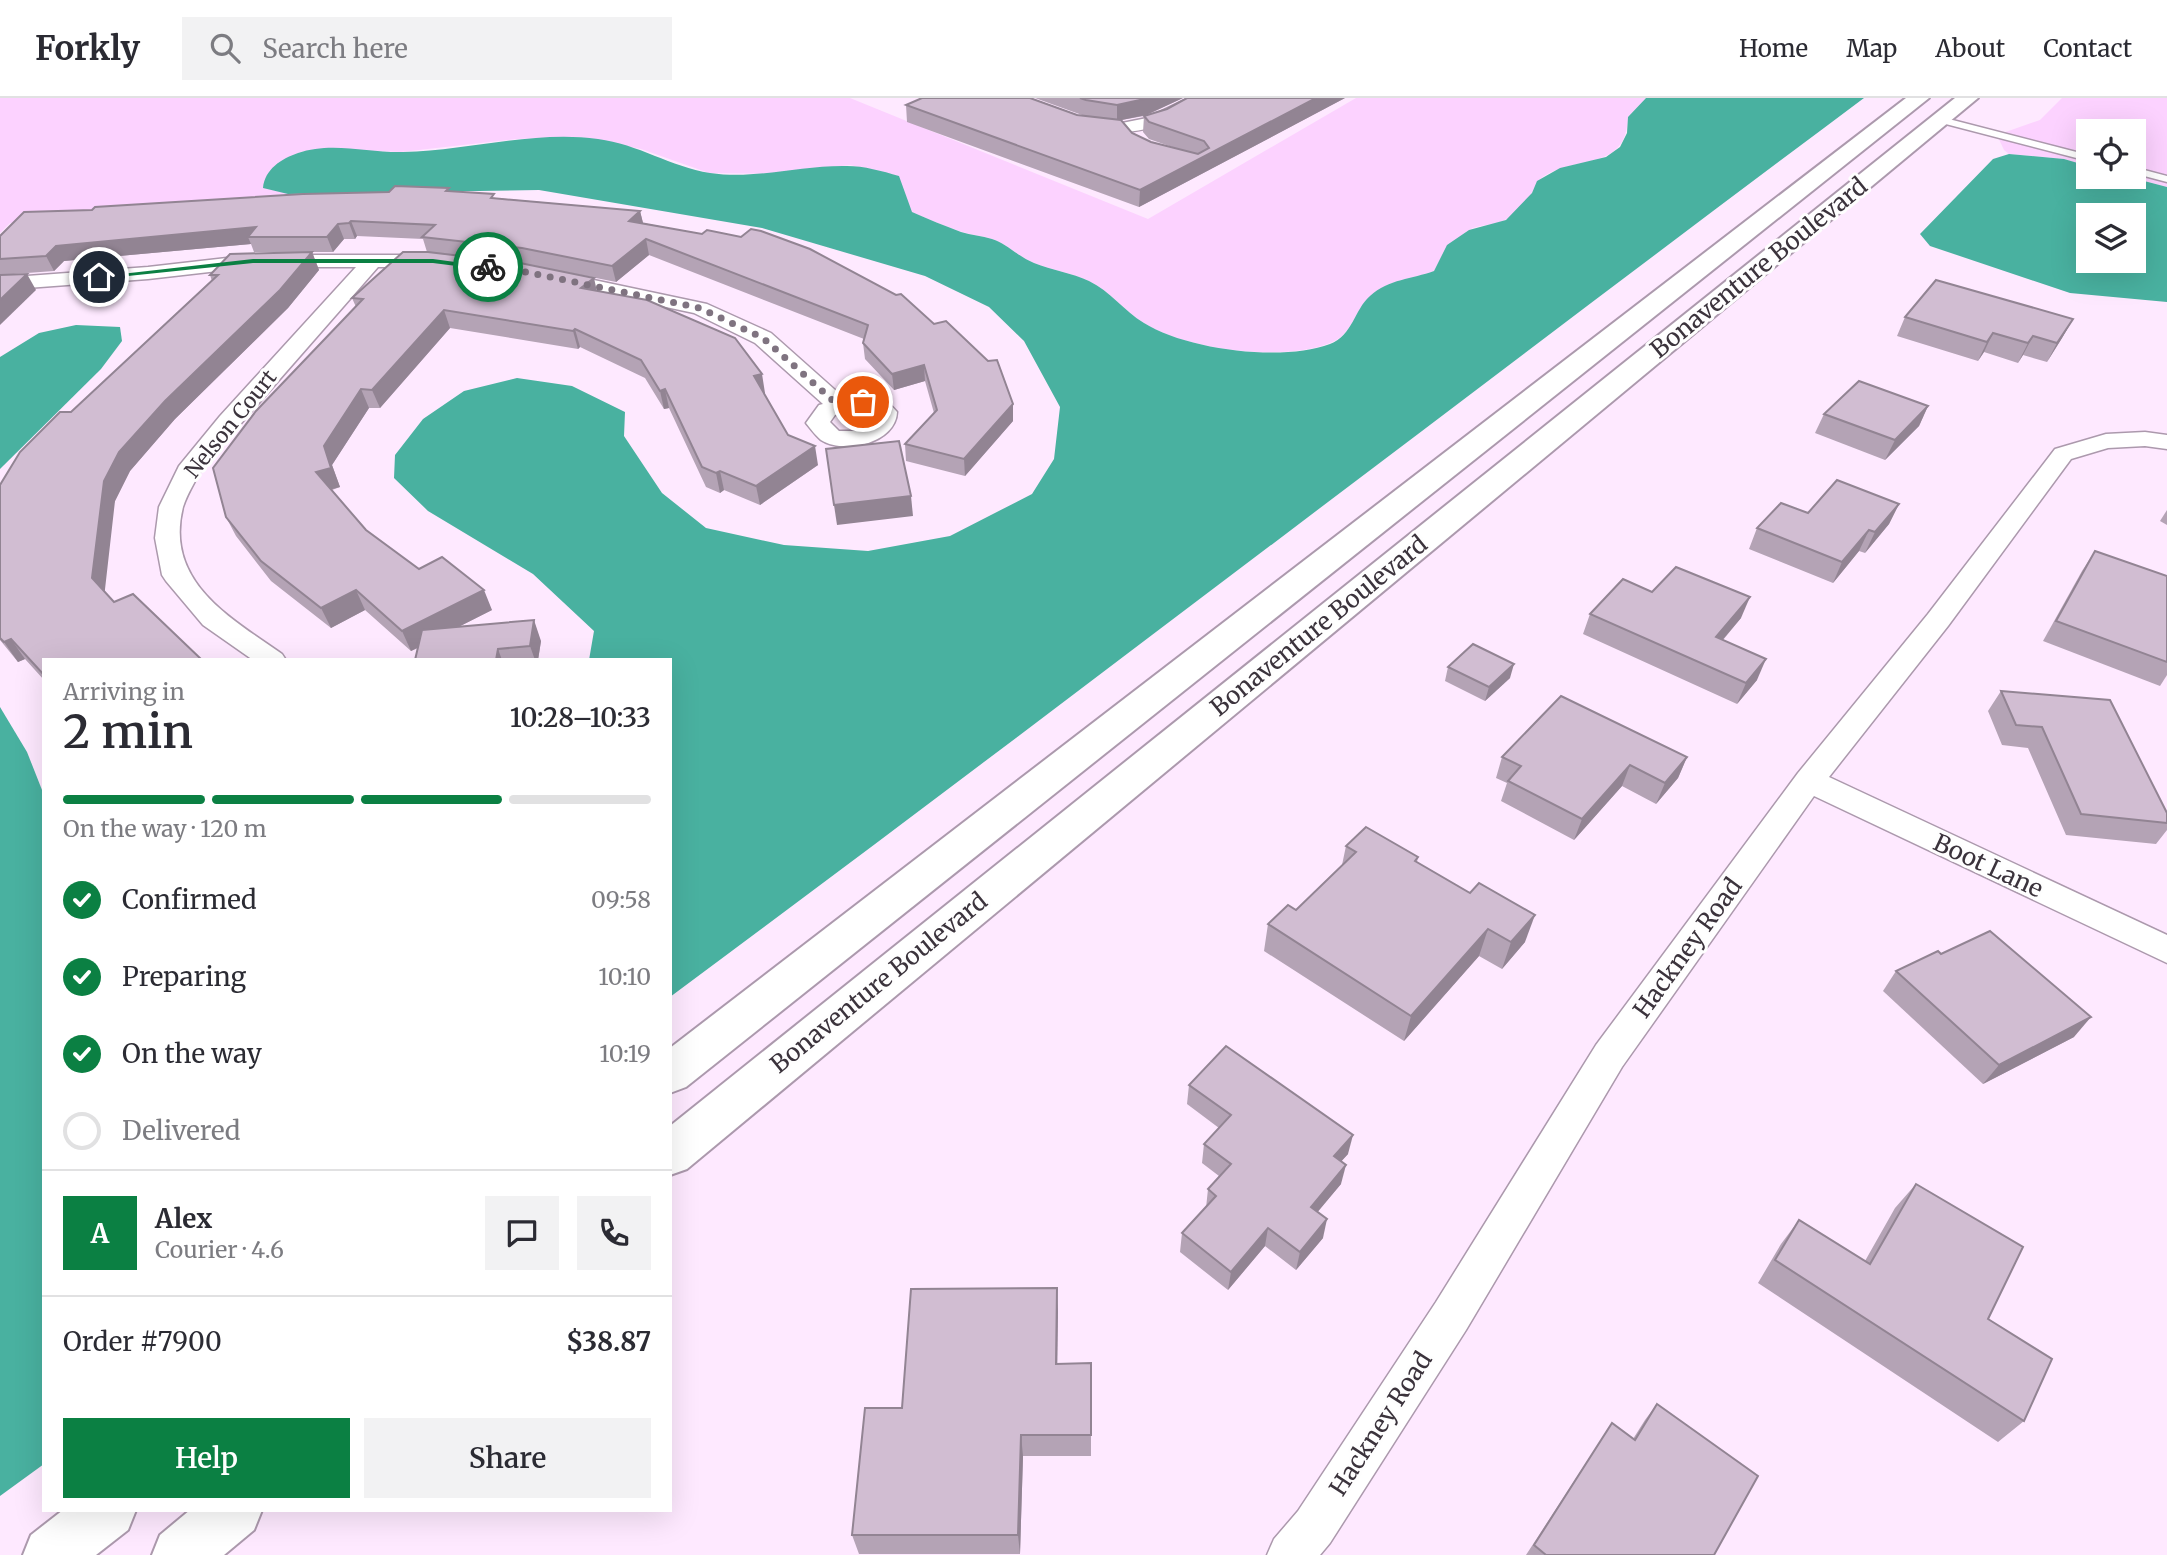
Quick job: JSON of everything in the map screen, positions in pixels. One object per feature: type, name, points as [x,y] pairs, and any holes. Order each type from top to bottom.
[{"type":"main road","name":"Bonaventure Boulevard","points":[[672,1072],[1930,109],[1968,98]]},
{"type":"main road","name":"Bonaventure Boulevard","points":[[672,1152],[1930,109]]},
{"type":"main road","points":[[51,1555],[105,1512]]},
{"type":"main road","points":[[180,1555],[232,1512]]},
{"type":"street","points":[[1012,98],[1091,128],[1130,128],[1151,123],[1202,98]]},
{"type":"street","points":[[1130,128],[1132,138],[1141,145]]},
{"type":"street","points":[[0,284],[148,273],[253,261],[373,260],[460,264]]},
{"type":"street","name":"Nelson Court","points":[[269,658],[213,619],[175,575],[168,538],[170,507],[191,466],[373,260]]},
{"type":"street","points":[[540,275],[700,308],[763,338],[838,405]]},
{"type":"street","name":"Hackney Road","points":[[1290,1555],[1314,1527],[1451,1316],[1609,1056],[1809,781],[1938,620],[2063,454],[2106,441],[2145,439],[2167,442]]},
{"type":"street","name":"Boot Lane","points":[[1809,781],[2167,950]]},
{"type":"lane","points":[[1930,109],[2076,154]]},
{"type":"lane","points":[[2146,173],[2167,179]]},
{"type":"shaded area","points":[[0,98],[850,98],[1148,219],[1356,98],[1646,98],[1628,117],[1625,135],[1618,147],[1608,155],[1553,171],[1540,179],[1527,200],[1513,215],[1501,222],[1469,230],[1454,243],[1434,271],[1378,290],[1365,302],[1349,328],[1338,339],[1310,349],[1262,352],[1209,346],[1162,332],[1144,323],[1089,281],[1034,263],[992,239],[959,231],[911,212],[898,176],[850,165],[774,174],[709,173],[641,149],[580,137],[516,139],[401,152],[317,149],[300,152],[288,158],[314,194],[10,223],[0,233]]},
{"type":"shaded area","points":[[1646,98],[1864,98],[672,996],[672,658],[589,658],[594,631],[533,574],[428,511],[394,478],[395,455],[423,419],[464,391],[517,378],[572,386],[625,412],[624,436],[662,493],[706,528],[784,545],[868,551],[950,536],[1032,494],[1054,459],[1060,407],[1024,341],[989,307],[925,276],[762,228],[539,190],[288,194],[263,188],[270,170],[280,162],[292,155],[311,150],[337,148],[390,152],[428,151],[549,137],[613,142],[682,166],[727,175],[830,166],[866,168],[899,176],[912,212],[961,232],[992,239],[1034,263],[1089,281],[1144,323],[1162,332],[1209,346],[1287,352],[1310,349],[1338,340],[1349,329],[1360,308],[1377,290],[1434,271],[1447,245],[1469,230],[1506,220],[1532,193],[1537,181],[1560,168],[1606,157],[1620,147],[1627,133],[1628,117]]},
{"type":"shaded area","points":[[2062,98],[2167,98],[2167,187],[2146,181],[2146,119],[2076,119],[2076,162],[2009,154],[2004,150],[1997,135],[2040,120]]},
{"type":"shaded area","points":[[2009,154],[2076,162],[2076,189],[2146,189],[2146,181],[2167,187],[2167,302],[2070,293],[1930,246],[1920,234],[1993,159]]},
{"type":"shaded area","points":[[76,325],[120,327],[122,341],[101,369],[0,469],[0,357],[39,333]]},
{"type":"shaded area","points":[[0,707],[27,752],[42,790],[42,1465],[0,1496]]},
{"type":"building","points":[[922,98],[1030,98],[1077,115],[1121,120],[1132,133],[1151,142],[1198,154],[1209,148],[1204,141],[1149,122],[1144,116],[1167,109],[1187,98],[1316,98],[1140,190],[906,105]]},
{"type":"building","points":[[1080,98],[1149,98],[1117,105]]},
{"type":"building","points":[[395,186],[449,188],[446,191],[494,194],[491,198],[640,211],[629,221],[702,234],[707,230],[741,237],[751,229],[761,231],[810,249],[896,295],[901,294],[934,324],[946,321],[988,361],[997,360],[1013,404],[964,459],[905,444],[937,410],[924,365],[892,374],[863,343],[868,325],[646,239],[612,266],[522,248],[422,237],[435,225],[351,221],[338,224],[327,237],[248,237],[256,227],[56,246],[46,256],[0,259],[0,236],[24,212],[92,210],[95,207],[303,194],[389,192]]},
{"type":"building","points":[[312,252],[280,290],[165,401],[119,452],[104,481],[92,578],[114,602],[133,594],[200,658],[42,658],[42,673],[11,639],[4,642],[0,638],[0,485],[20,452],[60,412],[71,412],[218,275],[210,275],[230,254]]},
{"type":"building","points":[[403,252],[428,252],[520,263],[594,278],[581,288],[647,300],[735,338],[762,374],[754,376],[788,435],[815,446],[756,486],[720,471],[716,473],[702,467],[665,389],[660,391],[641,360],[575,329],[573,331],[444,310],[372,390],[361,389],[324,446],[331,468],[316,472],[366,530],[419,569],[442,557],[484,590],[402,631],[356,590],[321,608],[261,561],[226,517],[213,468],[256,411],[363,299],[352,298]]},
{"type":"building","points":[[27,274],[0,300],[0,275]]},
{"type":"building","points":[[1936,280],[2073,319],[2057,343],[2033,336],[2028,343],[1993,333],[1987,342],[1905,317]]},
{"type":"building","points":[[1859,381],[1928,406],[1895,440],[1824,414]]},
{"type":"building","points":[[899,441],[911,496],[834,505],[826,449]]},
{"type":"building","points":[[1837,480],[1899,504],[1875,532],[1869,530],[1842,562],[1757,528],[1781,503],[1808,513]]},
{"type":"building","points":[[2095,551],[2167,576],[2167,662],[2056,621]]},
{"type":"building","points":[[1676,567],[1750,597],[1716,637],[1766,659],[1746,683],[1590,614],[1623,579],[1652,592]]},
{"type":"building","points":[[534,620],[530,646],[498,649],[496,658],[415,658],[422,630]]},
{"type":"building","points":[[1473,644],[1514,664],[1489,687],[1448,667]]},
{"type":"building","points":[[2001,691],[2110,700],[2167,813],[2167,823],[2081,814],[2042,727],[2016,725]]},
{"type":"building","points":[[1561,696],[1687,757],[1665,783],[1630,765],[1582,819],[1508,781],[1521,766],[1502,757]]},
{"type":"building","points":[[1366,827],[1418,857],[1415,861],[1470,893],[1479,883],[1535,915],[1511,942],[1488,929],[1411,1016],[1268,924],[1288,905],[1296,910],[1356,852],[1346,846]]},
{"type":"building","points":[[1990,931],[2091,1017],[1999,1065],[1896,971]]},
{"type":"building","points":[[1226,1046],[1353,1135],[1334,1156],[1346,1165],[1311,1207],[1327,1219],[1300,1252],[1268,1228],[1231,1272],[1182,1233],[1216,1196],[1208,1189],[1231,1164],[1204,1144],[1231,1115],[1189,1085]]},
{"type":"building","points":[[1916,1184],[2023,1247],[1988,1319],[2052,1359],[2024,1421],[1775,1260],[1799,1220],[1870,1264]]},
{"type":"building","points":[[1057,1288],[1056,1364],[1091,1363],[1091,1435],[1021,1435],[1018,1535],[852,1535],[865,1408],[902,1408],[911,1289]]},
{"type":"building","points":[[1657,1404],[1758,1476],[1714,1555],[1546,1555],[1534,1545],[1612,1423],[1635,1440]]},
{"type":"way so far","points":[[488,267],[526,272],[700,308],[763,338],[838,405],[863,402]]},
{"type":"route","points":[[99,277],[253,261],[433,261],[488,267]]}]
